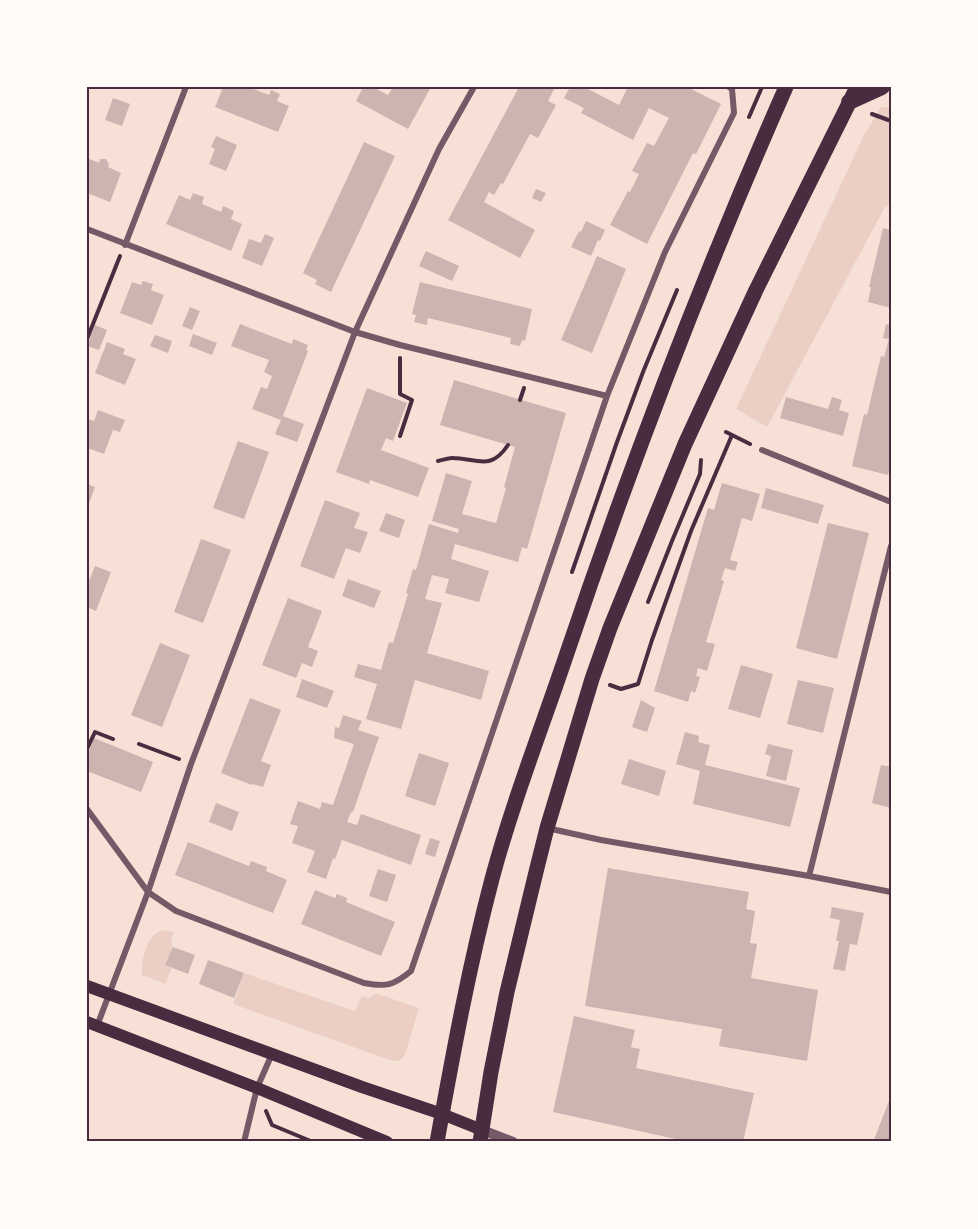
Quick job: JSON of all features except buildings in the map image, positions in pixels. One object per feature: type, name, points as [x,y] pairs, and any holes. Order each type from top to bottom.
[{"type":"highway","points":[[853,95],[882,87]]},
{"type":"main road","points":[[437,1142],[463,1005],[493,877],[528,767],[591,583],[675,355],[735,204],[786,87]]},
{"type":"main road","points":[[87,986],[442,1114],[481,1136],[507,992],[547,828],[592,679],[676,465],[713,382],[853,95]]},
{"type":"main road","points":[[92,1024],[257,1088],[387,1142]]},
{"type":"street","points":[[125,245],[186,87]]},
{"type":"street","points":[[92,1024],[109,994],[148,892],[191,764],[355,332],[440,149],[474,87]]},
{"type":"street","points":[[87,809],[148,892],[176,911],[364,983],[383,986],[400,980],[411,971],[607,396],[665,252],[734,112],[731,88]]},
{"type":"street","points":[[87,229],[355,332],[607,396]]},
{"type":"street","points":[[762,450],[891,502]]},
{"type":"street","points":[[809,876],[891,546]]},
{"type":"street","points":[[547,828],[601,840],[891,892]]},
{"type":"street","points":[[244,1142],[257,1088],[272,1054]]},
{"type":"street","points":[[481,1136],[513,1142]]},
{"type":"path","points":[[868,112],[891,121]]},
{"type":"path","points":[[87,339],[125,245]]},
{"type":"path","points":[[400,345],[400,394],[412,400],[400,436]]},
{"type":"path","points":[[726,432],[762,450]]},
{"type":"path","points":[[592,679],[621,689],[638,684],[691,531],[732,435]]},
{"type":"path","points":[[438,461],[450,458],[467,459],[480,463],[501,456],[508,445]]},
{"type":"path","points":[[648,602],[700,474],[701,450]]},
{"type":"path","points":[[87,749],[95,732],[113,739]]},
{"type":"path","points":[[140,744],[191,764]]},
{"type":"path","points":[[272,1125],[313,1142]]},
{"type":"shaded area","points":[[881,107],[891,107],[891,205],[885,207],[767,427],[736,409],[864,135]]},
{"type":"shaded area","points":[[162,930],[174,932],[171,940],[173,947],[166,965],[172,968],[165,984],[142,975],[142,963],[149,942]]},
{"type":"shaded area","points":[[244,973],[355,1011],[362,996],[368,998],[375,993],[419,1008],[405,1055],[399,1061],[392,1061],[233,1004]]}]
